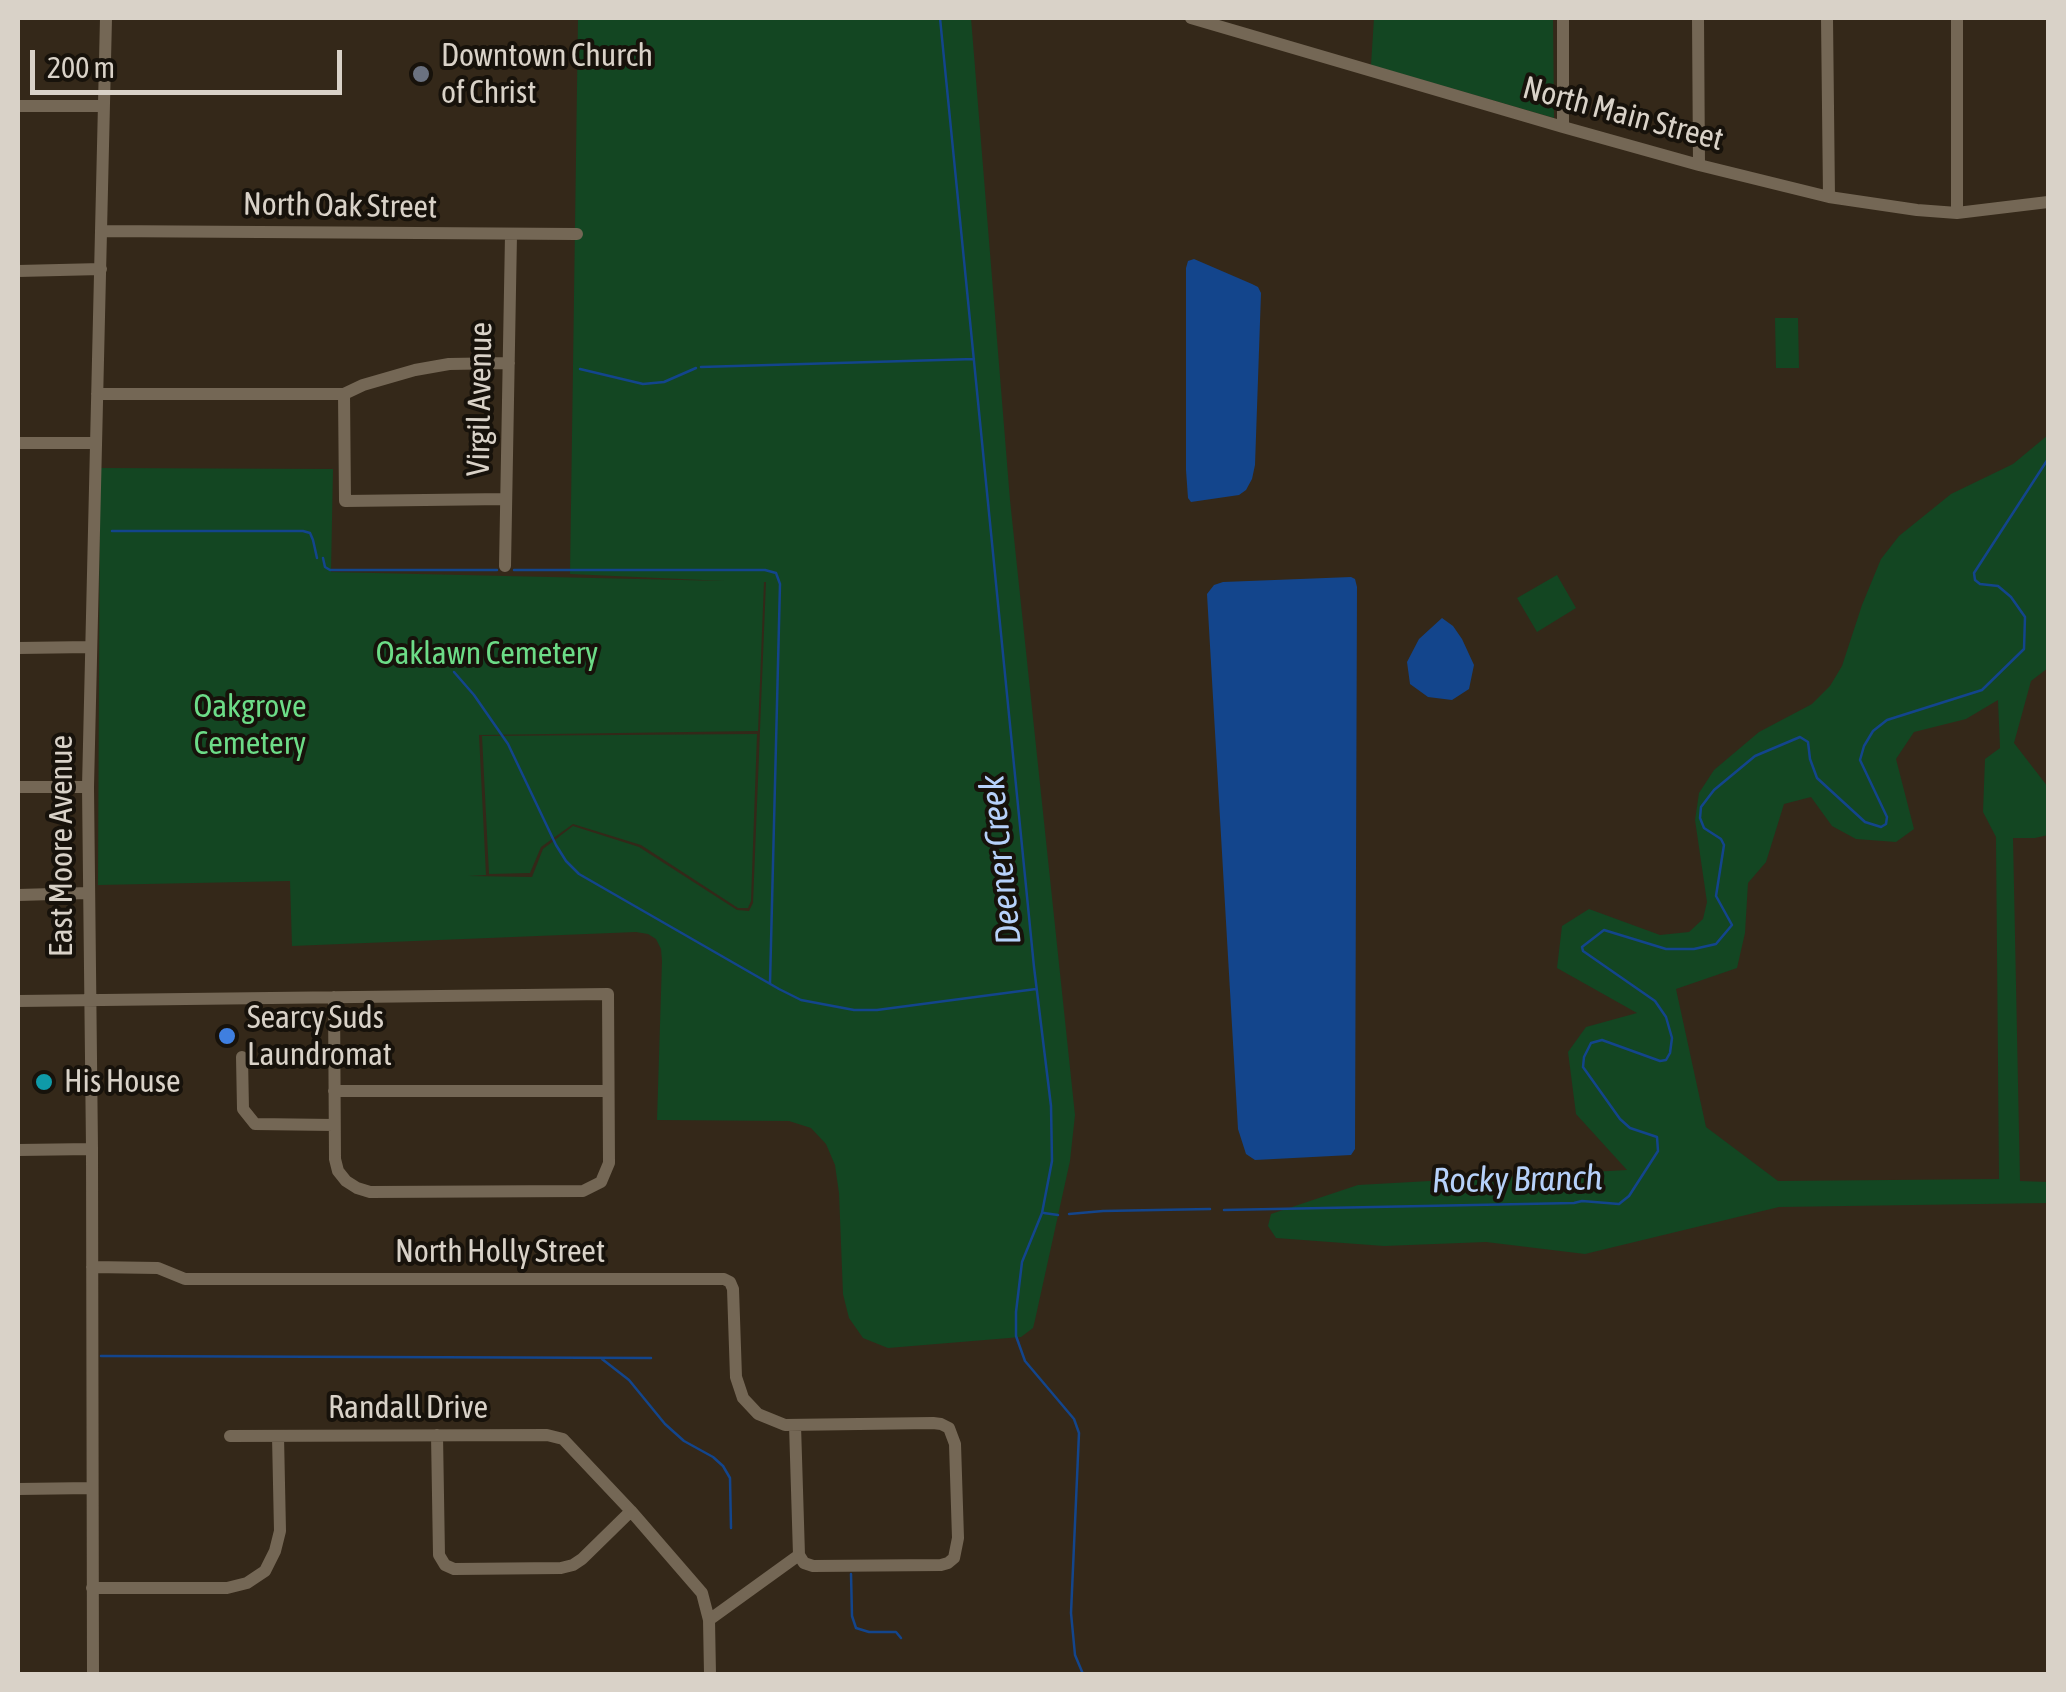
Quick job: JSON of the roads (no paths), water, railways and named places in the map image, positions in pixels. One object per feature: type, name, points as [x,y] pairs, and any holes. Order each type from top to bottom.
[{"type":"street","name":"East Moore Avenue","points":[[92,1674],[88,787],[106,18]]},
{"type":"street","name":"North Main Street","points":[[1191,18],[1564,128],[1829,197],[1957,213],[2048,202]]},
{"type":"street","points":[[1563,18],[1564,128]]},
{"type":"street","points":[[1698,18],[1699,165]]},
{"type":"street","points":[[1827,18],[1829,197]]},
{"type":"street","points":[[1957,18],[1957,213]]},
{"type":"street","points":[[18,106],[104,106]]},
{"type":"street","name":"North Oak Street","points":[[102,231],[577,234]]},
{"type":"street","name":"Virgil Avenue","points":[[505,566],[511,235]]},
{"type":"street","points":[[18,271],[100,269]]},
{"type":"street","points":[[98,394],[344,394],[416,370],[449,364],[509,362]]},
{"type":"street","points":[[344,394],[345,501],[505,500]]},
{"type":"street","points":[[18,443],[96,443]]},
{"type":"street","points":[[18,648],[91,647]]},
{"type":"street","points":[[18,788],[88,787]]},
{"type":"street","points":[[18,895],[89,893]]},
{"type":"street","points":[[18,1001],[334,997],[608,994],[609,1164],[601,1182],[583,1191],[370,1192],[346,1181],[335,1158],[334,997]]},
{"type":"street","points":[[242,1057],[243,1109],[254,1124],[334,1125]]},
{"type":"street","points":[[334,1091],[608,1090]]},
{"type":"street","points":[[18,1150],[92,1149]]},
{"type":"street","name":"North Holly Street","points":[[92,1268],[158,1268],[185,1279],[724,1279],[733,1289],[736,1377],[743,1398],[758,1414],[776,1423],[795,1425]]},
{"type":"street","points":[[933,1423],[949,1428],[955,1444],[958,1538],[954,1558],[940,1565],[813,1566],[799,1556],[795,1425],[933,1423]]},
{"type":"street","points":[[437,1435],[439,1555],[445,1565],[454,1569],[573,1565],[631,1512]]},
{"type":"street","name":"Randall Drive","points":[[230,1436],[547,1435],[563,1439],[702,1593],[709,1620],[710,1674]]},
{"type":"street","points":[[92,1588],[227,1588],[247,1584],[264,1571],[276,1552],[280,1531],[278,1436]]},
{"type":"street","points":[[18,1489],[92,1488]]},
{"type":"street","points":[[709,1620],[799,1556]]},
{"type":"water","points":[[1194,259],[1258,287],[1261,293],[1252,479],[1239,495],[1191,502],[1186,470],[1186,268],[1188,261]]},
{"type":"water","points":[[1351,577],[1357,587],[1355,1149],[1351,1155],[1255,1160],[1246,1154],[1238,1129],[1207,594],[1223,582]]},
{"type":"water","points":[[1442,618],[1462,639],[1474,665],[1469,689],[1452,700],[1428,697],[1410,684],[1407,662],[1419,639]]},
{"type":"waterway","name":"Deener Creek","points":[[940,18],[1051,1106],[1052,1161],[1042,1213],[1022,1262],[1016,1336],[1025,1361],[1074,1419],[1079,1433],[1071,1613],[1075,1655],[1083,1674]]},
{"type":"waterway","points":[[701,367],[974,359]]},
{"type":"waterway","points":[[580,369],[643,384],[664,382],[696,368]]},
{"type":"waterway","name":"Rocky Branch","points":[[1224,1210],[1582,1201],[1619,1204],[1629,1196],[1658,1151],[1657,1137],[1630,1128],[1620,1119],[1583,1067],[1584,1057],[1591,1043],[1602,1040],[1666,1060],[1672,1038],[1666,1017],[1655,1001],[1582,947],[1604,930],[1666,949],[1716,944],[1732,925],[1716,896],[1724,845],[1704,828],[1701,807],[1714,790],[1755,756],[1800,737],[1808,742],[1817,778],[1865,822],[1881,827],[1886,824],[1887,817],[1860,760],[1873,731],[1887,720],[1982,690],[2024,649],[2025,617],[2011,597],[1998,586],[1980,584],[1974,573],[2048,459]]},
{"type":"waterway","points":[[112,531],[303,531],[310,533],[317,558]]},
{"type":"waterway","points":[[323,558],[330,570],[497,570]]},
{"type":"waterway","points":[[514,570],[776,573],[780,584],[770,983]]},
{"type":"waterway","points":[[454,672],[508,744],[556,845],[579,874],[779,989],[801,1000],[854,1010],[1036,989]]},
{"type":"waterway","name":"Rocky Branch","points":[[1069,1214],[1210,1209]]},
{"type":"waterway","name":"Rocky Branch","points":[[1044,1213],[1058,1215]]},
{"type":"waterway","points":[[101,1356],[651,1358]]},
{"type":"waterway","points":[[602,1359],[629,1380],[684,1441],[723,1466],[730,1478],[731,1528]]},
{"type":"waterway","points":[[851,1574],[856,1628],[896,1632],[901,1638]]},
{"type":"place","name":"Downtown Church of Christ","points":[[421,74]]},
{"type":"place","name":"Searcy Suds Laundromat","points":[[227,1036]]},
{"type":"place","name":"His House","points":[[44,1082]]},
{"type":"park label","name":"Oaklawn Cemetery","points":[[487,654]]},
{"type":"park label","name":"Oakgrove Cemetery","points":[[250,726]]}]
